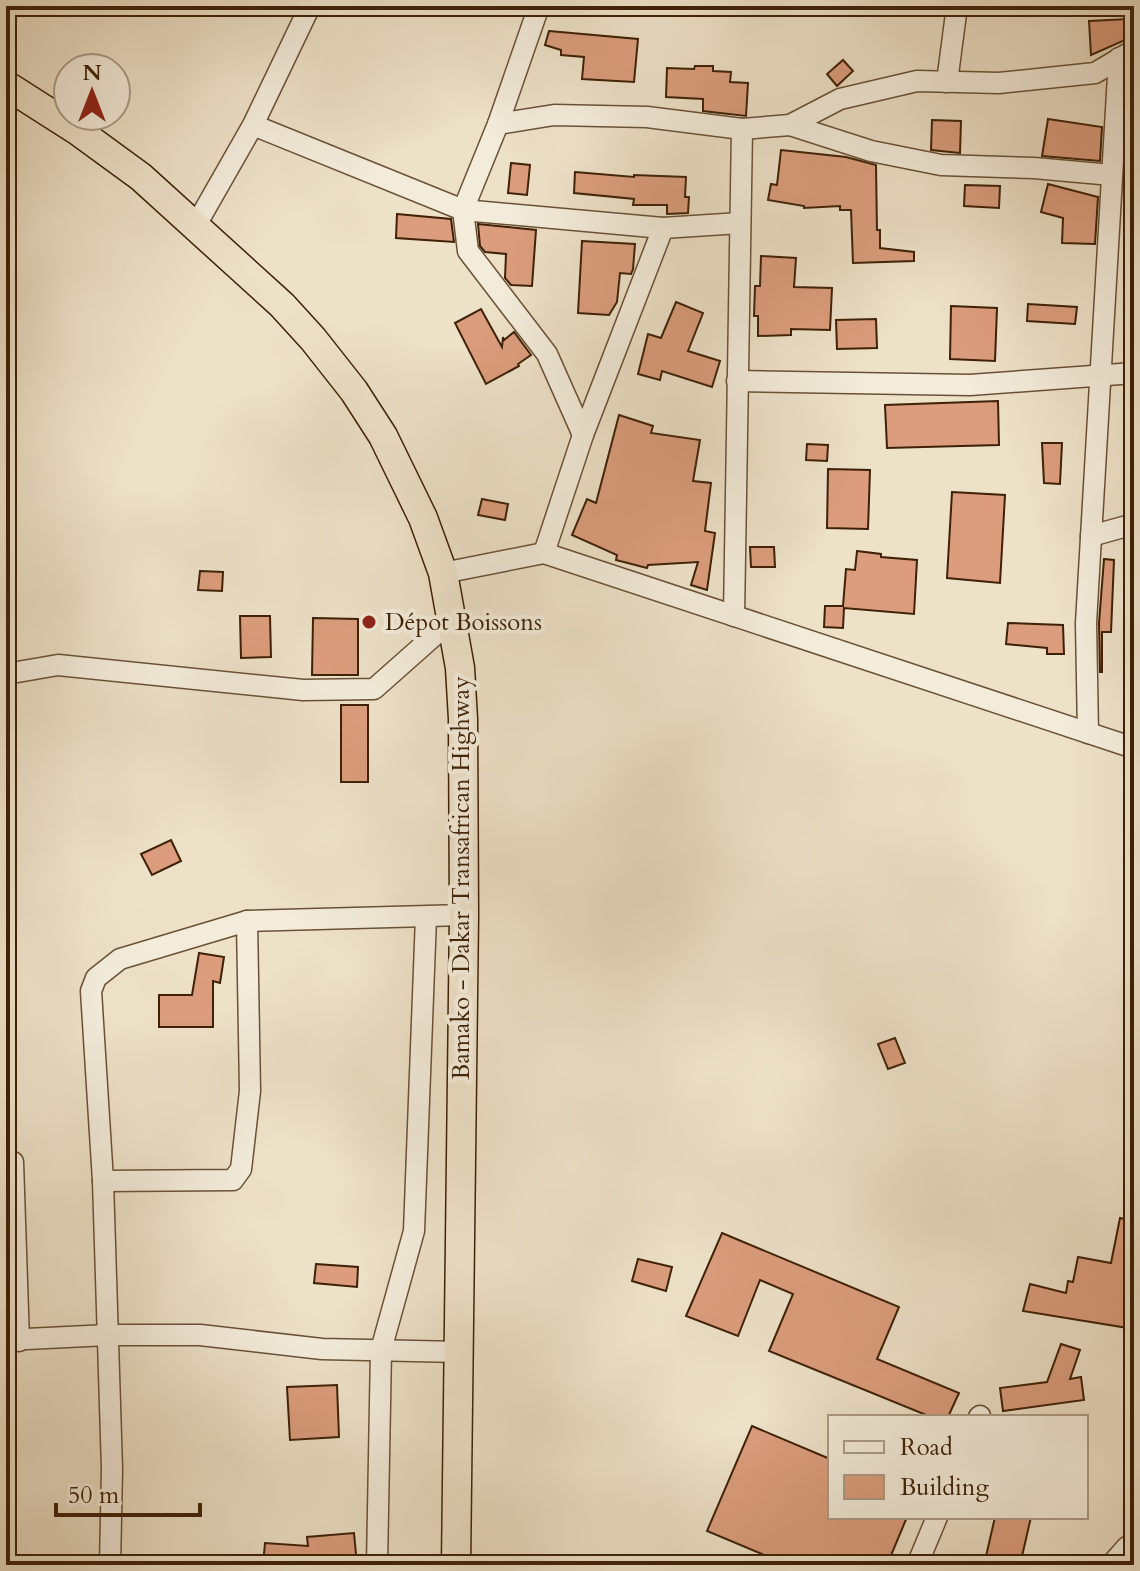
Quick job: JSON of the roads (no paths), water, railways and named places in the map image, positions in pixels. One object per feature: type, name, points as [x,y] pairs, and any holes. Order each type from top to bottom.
[{"type":"highway","name":"Bamako - Dakar Transafrican Highway","points":[[6,85],[78,131],[141,177],[282,305],[313,339],[354,391],[401,470],[443,573],[453,619],[463,719],[464,915],[456,1565]]},
{"type":"street","points":[[196,225],[253,125],[310,6]]},
{"type":"street","points":[[539,6],[498,124],[463,210],[468,251],[547,354],[583,435]]},
{"type":"street","points":[[947,82],[957,6]]},
{"type":"street","points":[[790,125],[840,99],[917,81],[999,83],[1095,73],[1126,54]]},
{"type":"street","points":[[1088,733],[1086,623],[1112,175],[1126,54]]},
{"type":"street","points":[[498,124],[554,115],[647,117],[742,129],[790,125],[871,151],[941,165],[1034,168],[1112,175]]},
{"type":"street","points":[[253,125],[463,210],[663,228],[740,223]]},
{"type":"street","points":[[734,616],[742,129]]},
{"type":"street","points":[[544,553],[583,435],[663,228]]},
{"type":"street","points":[[737,381],[970,385],[1134,373]]},
{"type":"street","points":[[1091,536],[1134,524]]},
{"type":"street","points":[[443,573],[544,553],[1134,748]]},
{"type":"street","points":[[6,674],[58,665],[303,690],[374,689],[453,619]]},
{"type":"street","points":[[110,1565],[112,1469],[103,1181],[91,991],[96,978],[120,959],[247,921],[464,915]]},
{"type":"street","points":[[377,1565],[381,1350],[414,1231],[426,917]]},
{"type":"street","points":[[103,1181],[233,1180],[241,1169],[250,1091],[247,921]]},
{"type":"street","points":[[13,1162],[12,1340],[108,1335],[200,1335],[322,1349],[460,1352]]},
{"type":"street","points":[[917,1565],[936,1519]]},
{"type":"street","points":[[1111,1565],[1134,1543]]},
{"type":"place","name":"Dépot Boissons","points":[[369,622]]}]
